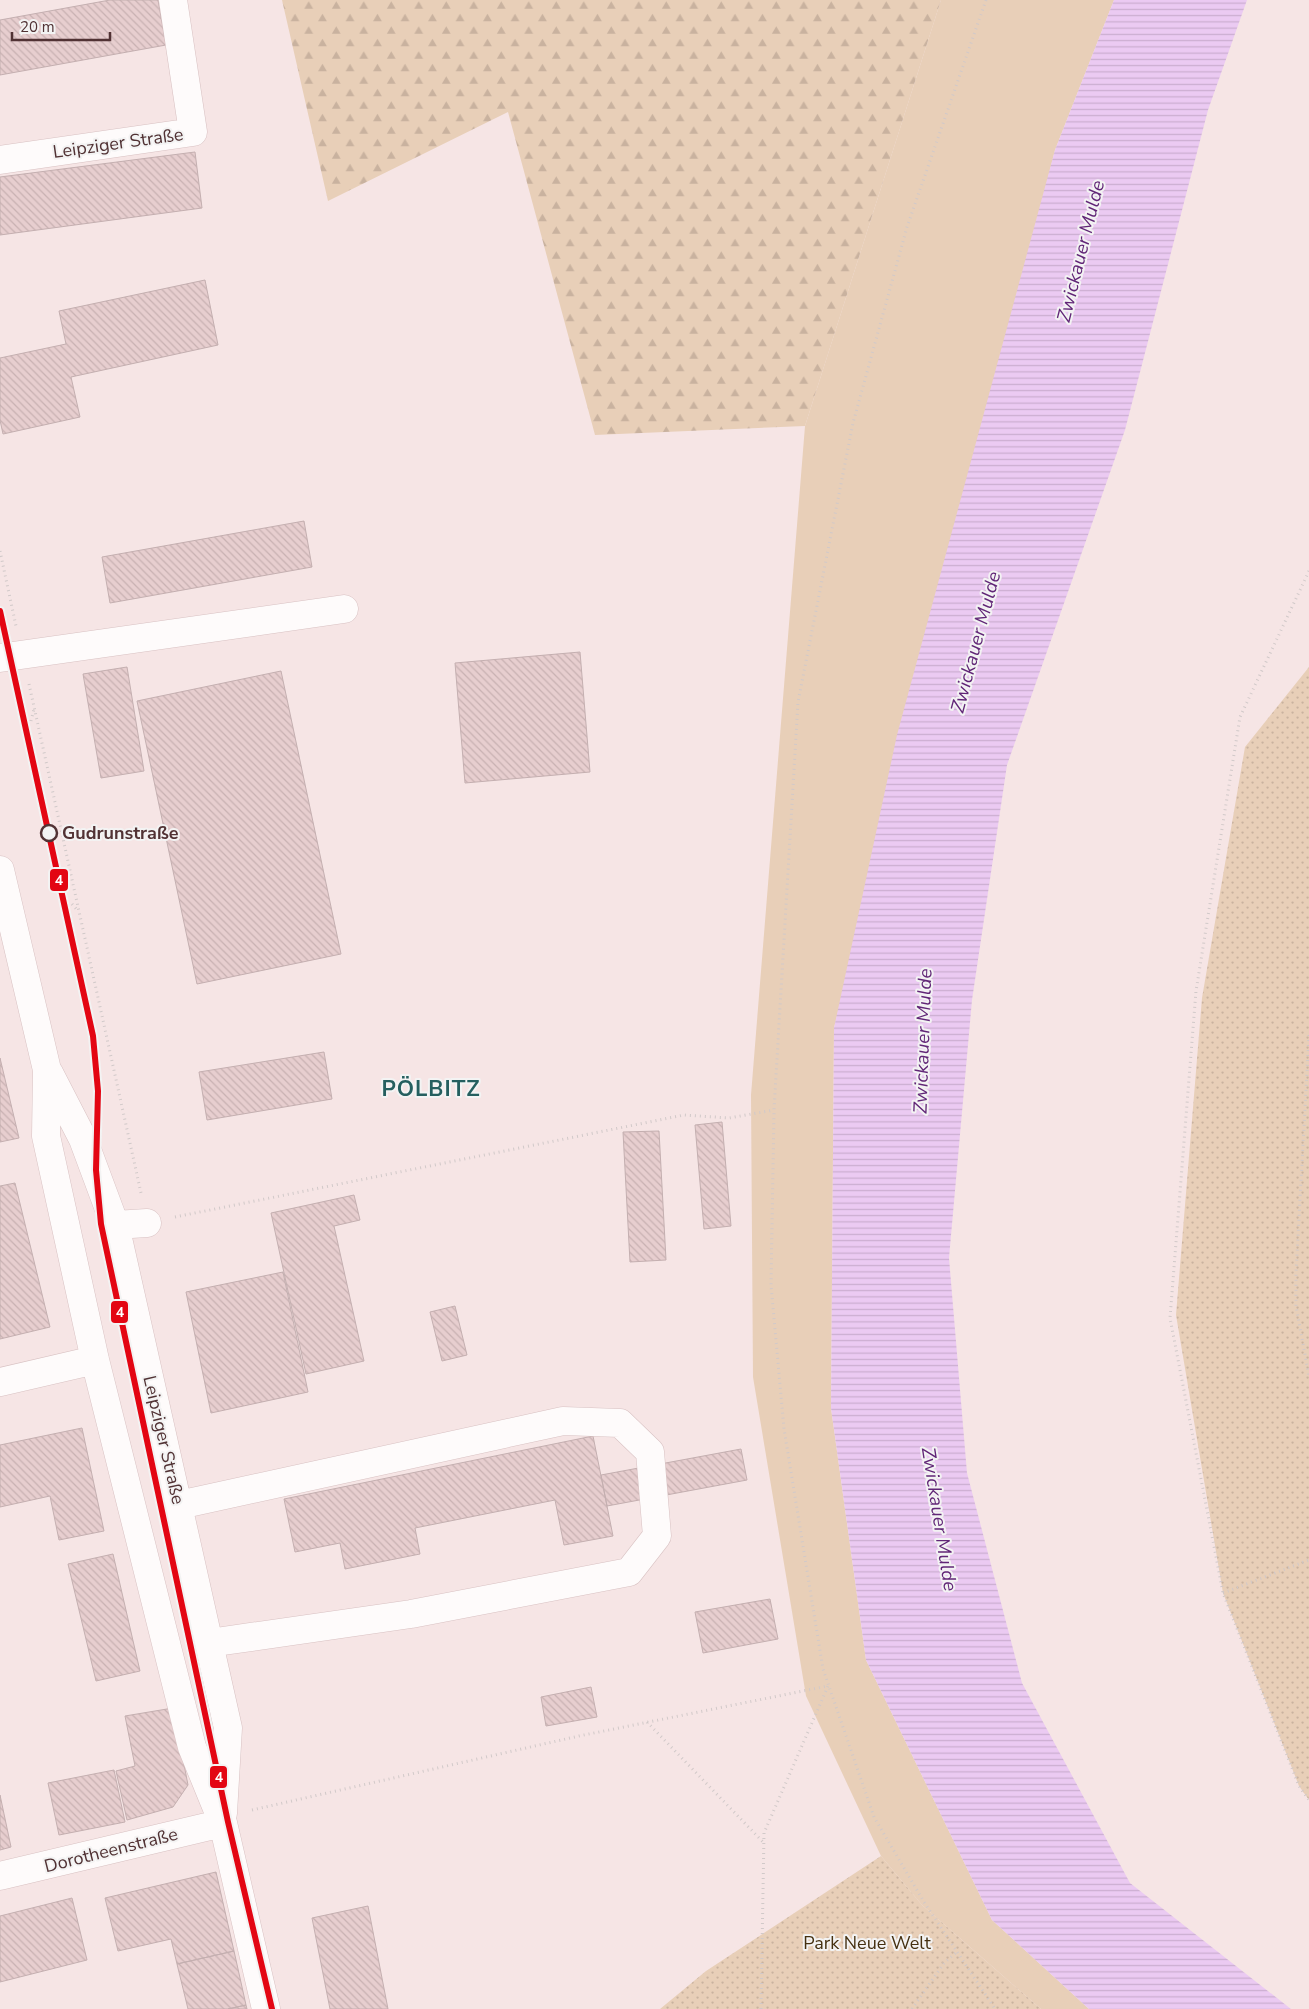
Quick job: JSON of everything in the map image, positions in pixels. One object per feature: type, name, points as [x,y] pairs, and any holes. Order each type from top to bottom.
[{"type":"street","name":"Leipziger Straße","points":[[0,160],[193,132],[173,0]]},
{"type":"street","points":[[11,656],[344,609]]},
{"type":"street","name":"Leipziger Straße","points":[[2,885],[47,1070],[83,1139],[115,1225],[228,1728],[222,1823]]},
{"type":"street","name":"Leipziger Straße","points":[[47,1070],[46,1136],[95,1360],[192,1747],[222,1823],[266,2009]]},
{"type":"street","points":[[115,1225],[147,1222]]},
{"type":"street","points":[[0,1382],[95,1360]]},
{"type":"street","points":[[179,1504],[564,1421],[620,1423],[650,1452],[657,1536],[629,1572],[411,1614],[209,1643]]},
{"type":"street","name":"Dorotheenstraße","points":[[0,1876],[222,1823]]},
{"type":"path","points":[[986,0],[907,227],[852,423],[800,692],[774,1110],[771,1285],[784,1429],[823,1670],[874,1817],[924,1902],[995,2009]]},
{"type":"path","points":[[0,551],[11,656],[34,708],[147,1222],[684,1115],[728,1118],[774,1110]]},
{"type":"path","points":[[1309,571],[1240,717],[1196,991],[1170,1318],[1223,1593],[1299,1786],[1309,1800]]},
{"type":"path","points":[[31,721],[34,708]]},
{"type":"path","points":[[72,904],[80,914]]},
{"type":"path","points":[[1309,1035],[1296,1273],[1296,1306],[1309,1376]]},
{"type":"path","points":[[1223,1593],[1309,1560]]},
{"type":"path","points":[[222,1823],[247,1812],[647,1722],[828,1686]]},
{"type":"path","points":[[761,2009],[764,1833],[828,1686]]},
{"type":"path","points":[[647,1722],[764,1842]]},
{"type":"path","points":[[912,2009],[944,1963],[958,1951]]},
{"type":"green space","points":[[282,0],[941,0],[805,426],[595,435],[508,112],[328,201]]},
{"type":"green space","points":[[941,0],[1114,0],[1055,150],[834,1028],[831,1408],[866,1660],[992,1920],[1089,2009],[1041,2009],[922,1905],[881,1856],[806,1696],[753,1377],[751,1095],[805,426]]},
{"type":"green space","points":[[1309,667],[1309,1800],[1299,1786],[1223,1593],[1176,1315],[1202,998],[1245,747]]},
{"type":"green space","name":"Park Neue Welt","points":[[881,1856],[922,1905],[1041,2009],[660,2009],[706,1971]]},
{"type":"water","name":"Zwickauer Mulde","points":[[1114,0],[1247,0],[1208,110],[1125,430],[1007,765],[972,1000],[949,1258],[967,1473],[1022,1683],[1130,1883],[1291,2009],[1089,2009],[992,1920],[866,1660],[831,1408],[834,1028],[897,735],[1055,150]]},
{"type":"building","points":[[110,0],[158,0],[166,45],[0,75],[0,20]]},
{"type":"building","points":[[195,152],[202,208],[0,235],[0,177]]},
{"type":"building","points":[[205,280],[218,345],[71,377],[80,417],[3,434],[0,420],[0,358],[66,344],[59,311]]},
{"type":"building","points":[[304,521],[312,567],[110,603],[102,557]]},
{"type":"building","points":[[580,652],[590,772],[465,783],[455,663]]},
{"type":"building","points":[[127,667],[144,771],[101,778],[83,674]]},
{"type":"building","points":[[281,671],[341,954],[197,984],[137,701]]},
{"type":"building","points":[[324,1052],[332,1099],[207,1120],[199,1072]]},
{"type":"building","points":[[0,1058],[19,1138],[0,1142]]},
{"type":"building","points":[[722,1122],[731,1226],[704,1229],[695,1125]]},
{"type":"building","points":[[659,1131],[666,1260],[630,1262],[623,1132]]},
{"type":"building","points":[[15,1183],[50,1327],[0,1339],[0,1186]]},
{"type":"building","points":[[354,1195],[360,1220],[334,1226],[364,1361],[306,1374],[271,1213]]},
{"type":"building","points":[[283,1272],[308,1392],[211,1413],[186,1292]]},
{"type":"building","points":[[455,1306],[467,1355],[442,1361],[430,1312]]},
{"type":"building","points":[[82,1428],[104,1531],[59,1540],[50,1496],[0,1507],[0,1445]]},
{"type":"building","points":[[593,1436],[613,1536],[564,1545],[555,1500],[415,1528],[420,1554],[345,1569],[340,1543],[295,1552],[284,1499]]},
{"type":"building","points":[[741,1449],[747,1480],[607,1506],[601,1475]]},
{"type":"building","points":[[113,1554],[140,1671],[96,1681],[68,1564]]},
{"type":"building","points":[[770,1599],[778,1639],[703,1653],[695,1612]]},
{"type":"building","points":[[591,1687],[597,1717],[546,1726],[541,1697]]},
{"type":"building","points":[[173,1708],[188,1785],[173,1807],[127,1820],[116,1771],[135,1766],[125,1716]]},
{"type":"building","points":[[114,1770],[125,1822],[59,1835],[48,1783]]},
{"type":"building","points":[[0,1795],[11,1847],[0,1850]]},
{"type":"building","points":[[216,1872],[234,1951],[177,1964],[171,1939],[118,1951],[105,1898]]},
{"type":"building","points":[[72,1898],[87,1960],[0,1982],[0,1916]]},
{"type":"building","points":[[368,1906],[388,2009],[330,2009],[312,1918]]},
{"type":"building","points":[[234,1951],[246,2005],[228,2009],[188,2009],[177,1964]]},
{"type":"building","points":[[246,2005],[247,2009],[228,2009]]},
{"type":"transit line","name":"4","points":[[0,611],[93,1036],[98,1091],[96,1170],[101,1224],[228,1822],[272,2009]]},
{"type":"place","name":"Gudrunstraße","points":[[49,833]]},
{"type":"district","name":"PÖLBITZ","points":[[431,1088]]}]
